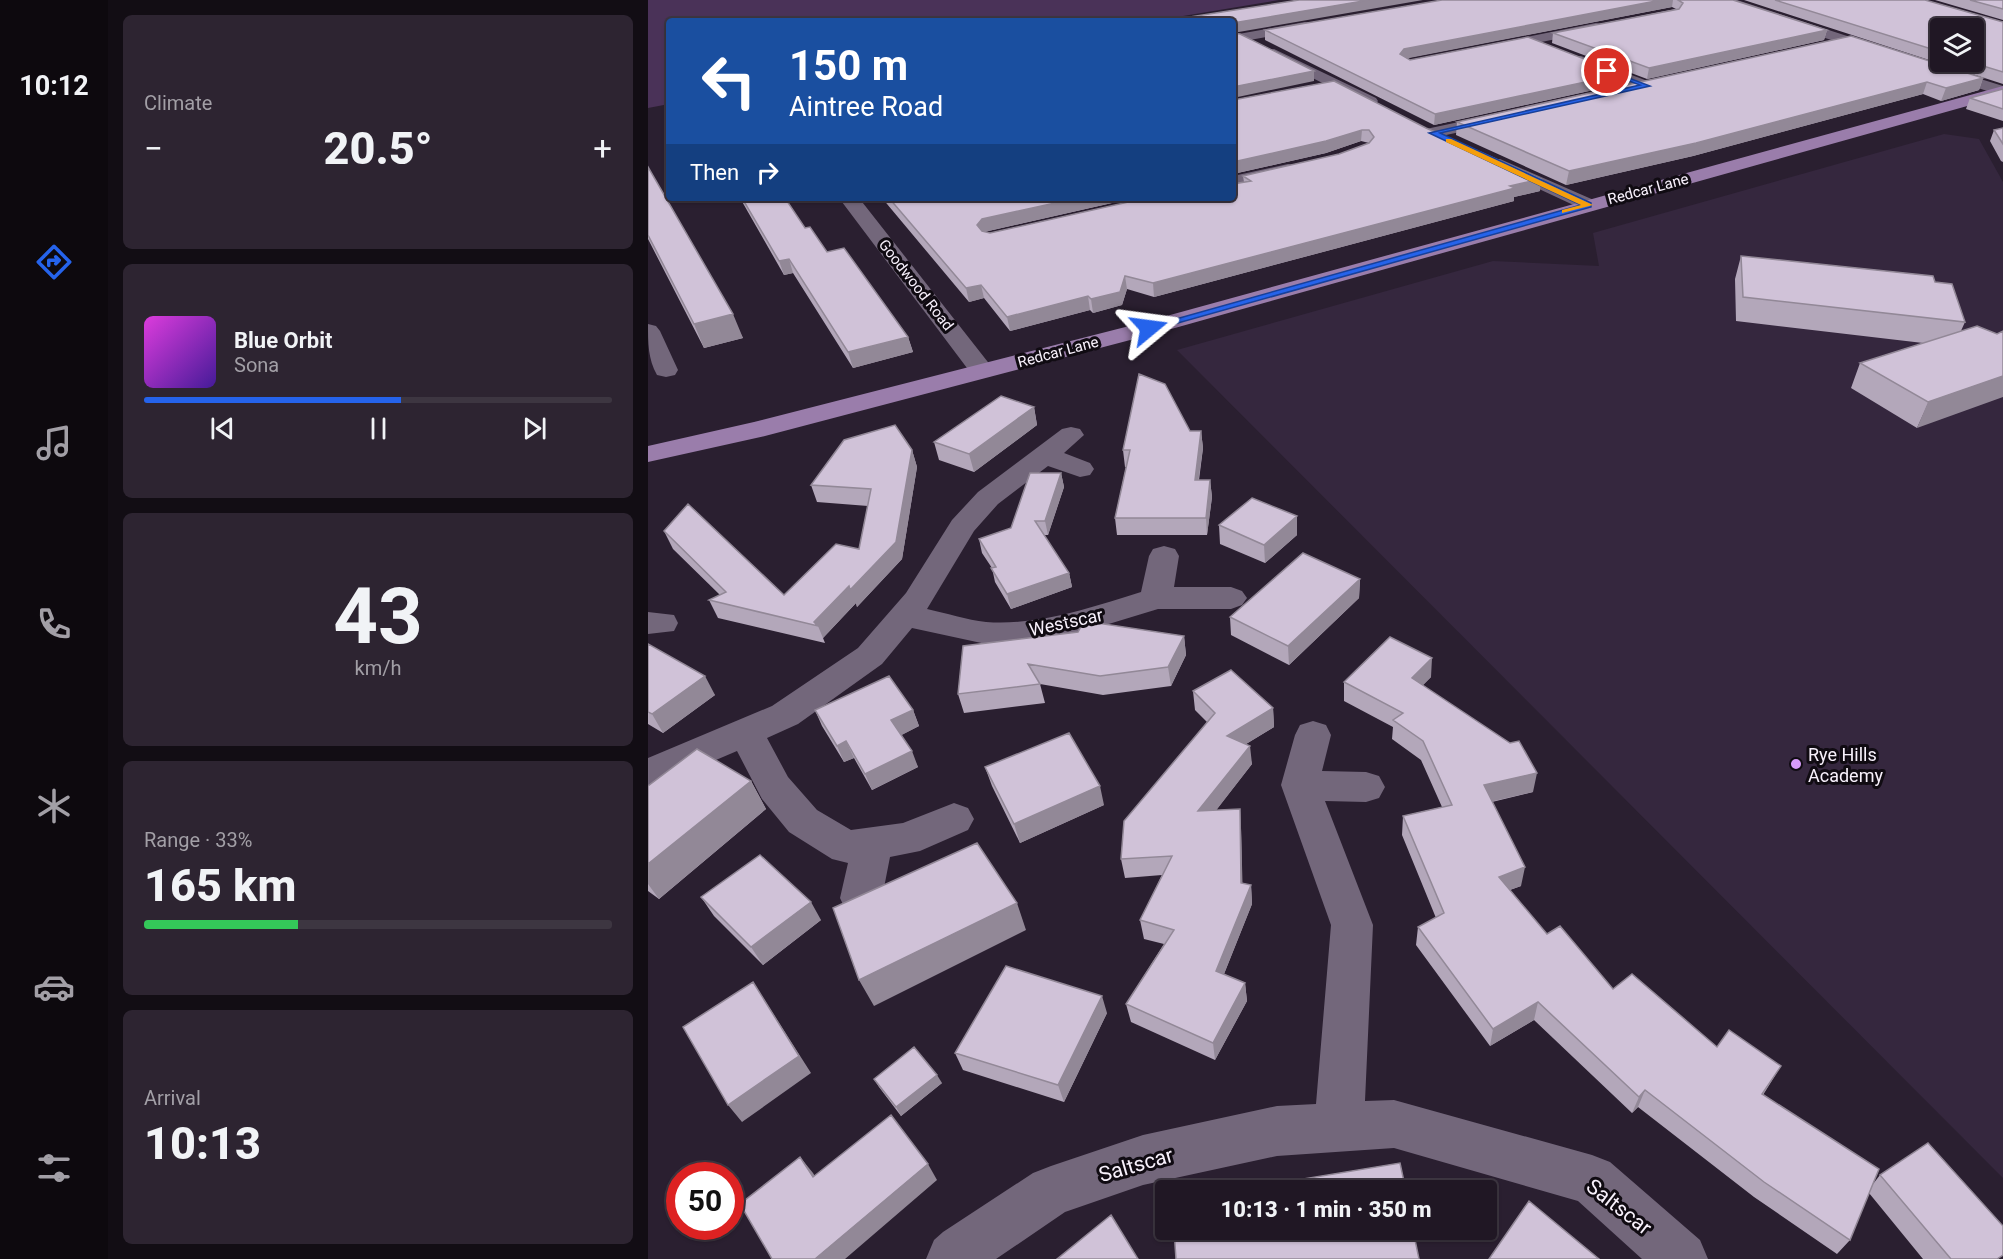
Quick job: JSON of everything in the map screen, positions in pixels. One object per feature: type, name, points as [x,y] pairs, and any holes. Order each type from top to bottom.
[{"type":"main road","name":"Redcar Lane","points":[[654,454],[756,430],[1149,328],[2003,91]]},
{"type":"street","points":[[1724,0],[1892,56]]},
{"type":"street","points":[[1238,38],[1323,23]]},
{"type":"street","points":[[1474,51],[1606,26]]},
{"type":"street","points":[[1238,38],[1390,111]]},
{"type":"street","points":[[1528,40],[1550,49]]},
{"type":"street","points":[[1815,49],[1848,41]]},
{"type":"street","points":[[1572,57],[1653,84],[1613,93]]},
{"type":"street","points":[[1926,66],[2003,91]]},
{"type":"street","points":[[1313,89],[1336,84]]},
{"type":"street","points":[[1453,142],[1427,130],[1512,116]]},
{"type":"street","points":[[1485,157],[1588,205]]},
{"type":"street","points":[[1236,181],[1310,164]]},
{"type":"street","name":"Goodwood Road","points":[[851,201],[982,371]]},
{"type":"street","points":[[648,331],[666,370]]},
{"type":"street","points":[[648,774],[785,715],[870,656],[917,600],[962,526],[988,498],[1071,435]]},
{"type":"street","points":[[1045,455],[1080,469]]},
{"type":"street","points":[[1156,598],[1164,556]]},
{"type":"street","name":"Westscar","points":[[904,615],[986,633],[1037,631],[1156,598],[1231,598]]},
{"type":"street","points":[[746,732],[775,788],[803,821],[846,847],[906,838],[954,819]]},
{"type":"street","points":[[1314,735],[1300,784],[1326,860],[1352,925],[1339,1127]]},
{"type":"street","points":[[1300,784],[1366,787]]},
{"type":"street","points":[[861,898],[873,843]]},
{"type":"street","name":"Saltscar","points":[[953,1259],[1051,1191],[1143,1160],[1277,1131],[1394,1124],[1592,1180],[1681,1259]]},
{"type":"shaded area","points":[[648,0],[1279,0],[1171,18],[666,18],[666,105],[648,108]]},
{"type":"shaded area","name":"Rye Hills Academy","points":[[1944,134],[1979,139],[2003,182],[2003,1178],[1177,350],[1493,261],[1599,266],[1593,233]]},
{"type":"building","points":[[1299,0],[1369,0],[1236,22],[1236,18],[1183,18]]},
{"type":"building","points":[[1442,0],[1661,0],[1404,49],[1400,54],[1410,60],[1528,37],[1623,74],[1435,114],[1265,30]]},
{"type":"building","points":[[1678,0],[1733,0],[1827,30],[1649,68],[1553,33],[1679,9],[1683,3]]},
{"type":"building","points":[[1775,0],[1925,0],[2003,22],[2003,72],[1984,66],[1984,18],[1930,18],[1930,49]]},
{"type":"building","points":[[1970,0],[2003,0],[2003,9]]},
{"type":"building","points":[[1236,33],[1240,34],[1314,71],[1236,86]]},
{"type":"building","points":[[1851,36],[1930,61],[1930,72],[1964,72],[1983,78],[1946,88],[1927,82],[1696,143],[1569,171],[1457,122]]},
{"type":"building","points":[[1334,81],[1426,128],[1541,179],[1510,186],[1515,188],[1153,283],[1125,276],[1120,292],[1091,299],[1088,296],[1007,317],[981,285],[966,288],[892,201],[1064,201],[982,219],[977,225],[982,231],[990,233],[1133,201],[1236,201],[1236,184],[1251,181],[1243,176],[1339,154],[1369,143],[1374,137],[1369,130],[1362,130],[1326,141],[1236,161],[1236,99]]},
{"type":"building","points":[[2003,89],[2003,109],[1970,98]]},
{"type":"building","points":[[2003,128],[2003,144],[1994,130]]},
{"type":"building","points":[[648,167],[733,314],[694,324],[648,235]]},
{"type":"building","points":[[744,201],[787,201],[805,228],[810,227],[827,252],[844,248],[908,337],[848,352],[789,259],[779,261]]},
{"type":"building","points":[[1741,256],[1933,276],[1935,282],[1952,284],[1965,322],[1743,297]]},
{"type":"building","points":[[1977,326],[1997,334],[2003,331],[2003,376],[1928,402],[1860,363]]},
{"type":"building","points":[[1139,374],[1165,384],[1190,431],[1201,431],[1195,480],[1210,480],[1206,518],[1115,518],[1130,450],[1123,450]]},
{"type":"building","points":[[1001,396],[1034,407],[969,454],[934,442]]},
{"type":"building","points":[[895,425],[912,450],[896,542],[850,590],[849,586],[814,622],[818,626],[709,600],[726,592],[664,531],[688,504],[784,595],[836,544],[859,549],[871,489],[811,485],[844,440]]},
{"type":"building","points":[[1030,473],[1061,473],[1045,521],[1035,521],[1069,573],[1007,594],[991,568],[996,567],[979,539],[1011,528]]},
{"type":"building","points":[[1252,498],[1297,516],[1264,545],[1219,525]]},
{"type":"building","points":[[1303,553],[1360,579],[1288,646],[1230,617]]},
{"type":"building","points":[[1084,621],[1184,636],[1168,667],[1100,676],[1028,664],[1040,684],[958,694],[963,646],[1078,632]]},
{"type":"building","points":[[1390,637],[1432,658],[1412,678],[1510,743],[1519,741],[1537,773],[1484,785],[1525,867],[1499,877],[1547,934],[1560,926],[1613,989],[1632,974],[1717,1047],[1729,1030],[1781,1066],[1762,1094],[1879,1169],[1850,1240],[1764,1182],[1645,1090],[1639,1097],[1538,1002],[1493,1029],[1418,927],[1444,913],[1403,816],[1452,805],[1423,741],[1393,720],[1403,713],[1344,682]]},
{"type":"building","points":[[648,644],[705,676],[652,714],[648,712]]},
{"type":"building","points":[[1231,670],[1273,708],[1227,736],[1250,746],[1198,811],[1240,809],[1241,883],[1251,885],[1216,971],[1245,983],[1213,1043],[1126,1004],[1174,930],[1140,920],[1172,856],[1121,859],[1124,821],[1215,713],[1193,691]]},
{"type":"building","points":[[889,676],[913,710],[891,720],[912,751],[865,774],[846,741],[837,746],[815,710]]},
{"type":"building","points":[[1069,733],[1100,786],[1014,824],[985,767]]},
{"type":"building","points":[[697,749],[751,781],[648,864],[648,786]]},
{"type":"building","points":[[977,843],[1017,903],[859,980],[833,908]]},
{"type":"building","points":[[760,855],[811,902],[751,947],[701,897]]},
{"type":"building","points":[[1006,966],[1102,996],[1058,1085],[955,1053]]},
{"type":"building","points":[[753,982],[799,1056],[728,1105],[683,1027]]},
{"type":"building","points":[[914,1047],[937,1075],[896,1107],[874,1079]]},
{"type":"building","points":[[891,1115],[928,1164],[815,1259],[772,1259],[744,1211],[744,1201],[800,1157],[813,1177]]},
{"type":"building","points":[[1928,1143],[2003,1226],[2003,1255],[1997,1259],[1951,1259],[1880,1175]]},
{"type":"building","points":[[1400,1163],[1404,1180],[1297,1180]]},
{"type":"building","points":[[1529,1201],[1599,1259],[1489,1259]]},
{"type":"building","points":[[1111,1215],[1138,1259],[1057,1259]]},
{"type":"building","points":[[1175,1240],[1415,1240],[1419,1259],[1176,1259]]},
{"type":"slow traffic","points":[[1449,140],[1588,205],[1565,212]]},
{"type":"place","name":"Rye Hills Academy","points":[[1796,764]]},
{"type":"route","points":[[1149,328],[1588,205],[1432,133],[1647,86],[1607,71]]}]
